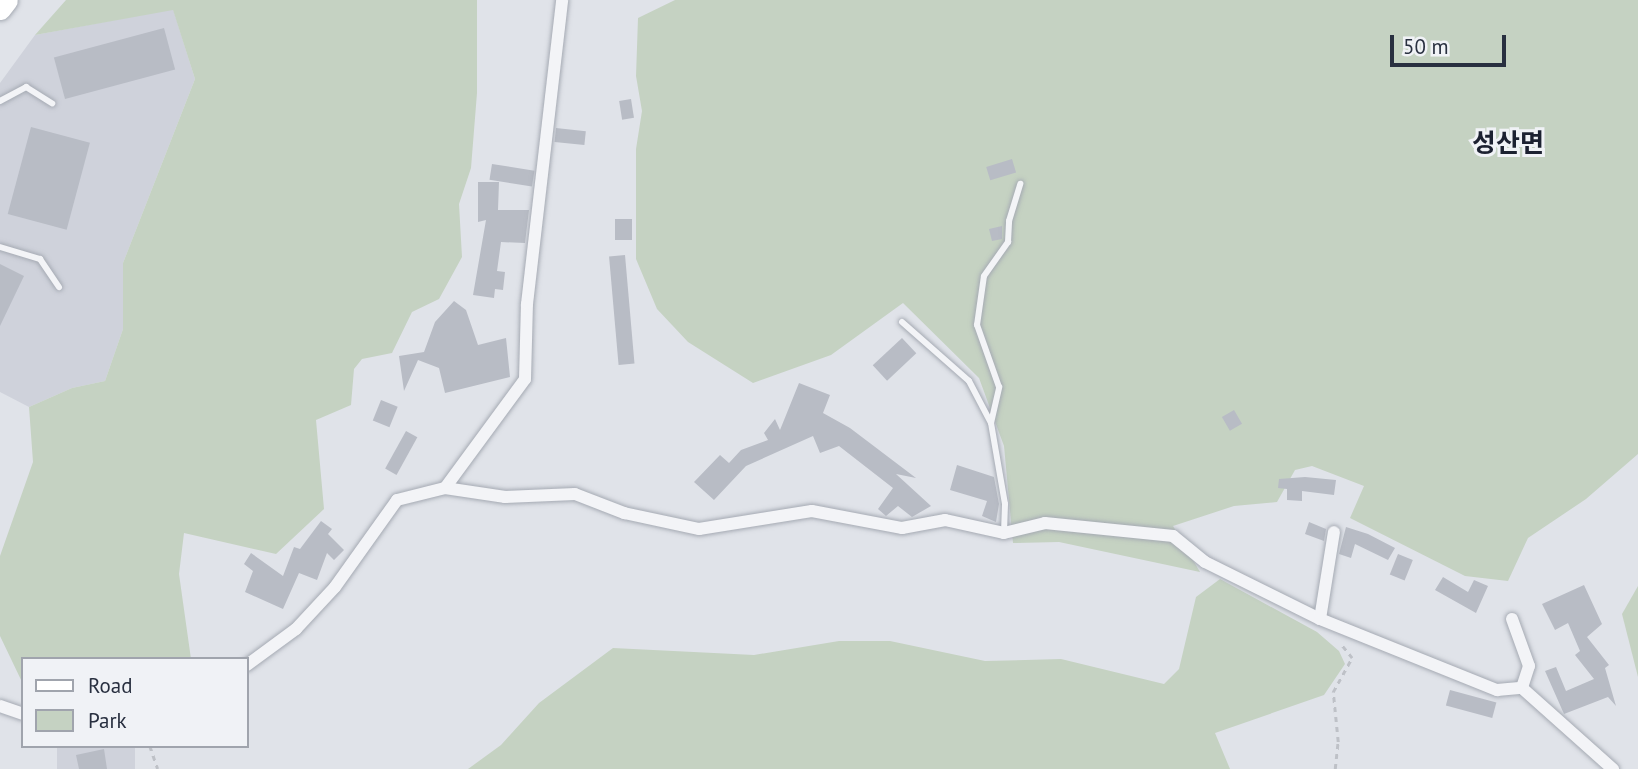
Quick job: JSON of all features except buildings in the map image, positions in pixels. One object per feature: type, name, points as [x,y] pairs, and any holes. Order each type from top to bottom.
[{"type":"main road","points":[[0,9],[7,0]]},
{"type":"street","points":[[445,488],[525,379],[527,304],[562,0]]},
{"type":"street","points":[[248,664],[296,629],[335,587],[397,500],[445,488],[505,497],[575,494],[625,513],[699,529],[812,511],[902,528],[945,520],[1004,533],[1045,523],[1173,536],[1205,562],[1320,619],[1497,690],[1522,688],[1613,769]]},
{"type":"street","points":[[1320,619],[1334,533]]},
{"type":"street","points":[[1512,619],[1529,666],[1522,688]]},
{"type":"street","points":[[0,706],[21,713]]},
{"type":"lane","points":[[0,101],[26,87],[52,103]]},
{"type":"lane","points":[[991,423],[999,387],[977,325],[984,276],[1009,242],[1009,221],[1020,184]]},
{"type":"lane","points":[[0,247],[40,259],[59,287]]},
{"type":"lane","points":[[902,322],[969,382],[991,423],[1005,504],[1004,533]]},
{"type":"path","points":[[1320,619],[1352,658],[1333,692],[1338,742],[1335,769]]},
{"type":"path","points":[[151,748],[158,769]]},
{"type":"shaded area","points":[[173,9],[195,79],[123,263],[123,329],[105,381],[72,388],[29,407],[0,392],[0,83],[35,35]]},
{"type":"shaded area","points":[[57,748],[135,748],[135,769],[57,769]]},
{"type":"green space","points":[[66,0],[477,0],[477,93],[471,168],[459,204],[462,257],[439,299],[412,312],[392,353],[362,359],[354,369],[351,405],[316,420],[324,509],[276,554],[184,533],[179,574],[191,657],[21,657],[21,680],[0,636],[0,556],[33,462],[29,407],[72,388],[105,381],[123,329],[123,263],[195,79],[173,10],[35,35]]},
{"type":"green space","points":[[675,0],[1638,0],[1638,454],[1586,499],[1528,538],[1508,581],[1465,576],[1350,518],[1364,486],[1312,466],[1295,470],[1277,502],[1234,506],[1173,526],[1200,572],[1059,542],[1013,543],[1004,446],[979,378],[903,303],[831,355],[753,383],[688,342],[657,309],[636,259],[636,149],[642,111],[636,76],[638,18]]},
{"type":"green space","points":[[1220,579],[1317,632],[1339,651],[1345,664],[1324,695],[1215,733],[1230,769],[468,769],[501,745],[539,703],[613,648],[754,655],[839,641],[890,641],[985,661],[1061,659],[1164,684],[1179,669],[1196,597]]},
{"type":"green space","points":[[1638,586],[1638,677],[1622,614]]},
{"type":"district","name":"성산면","points":[[1508,143]]}]
